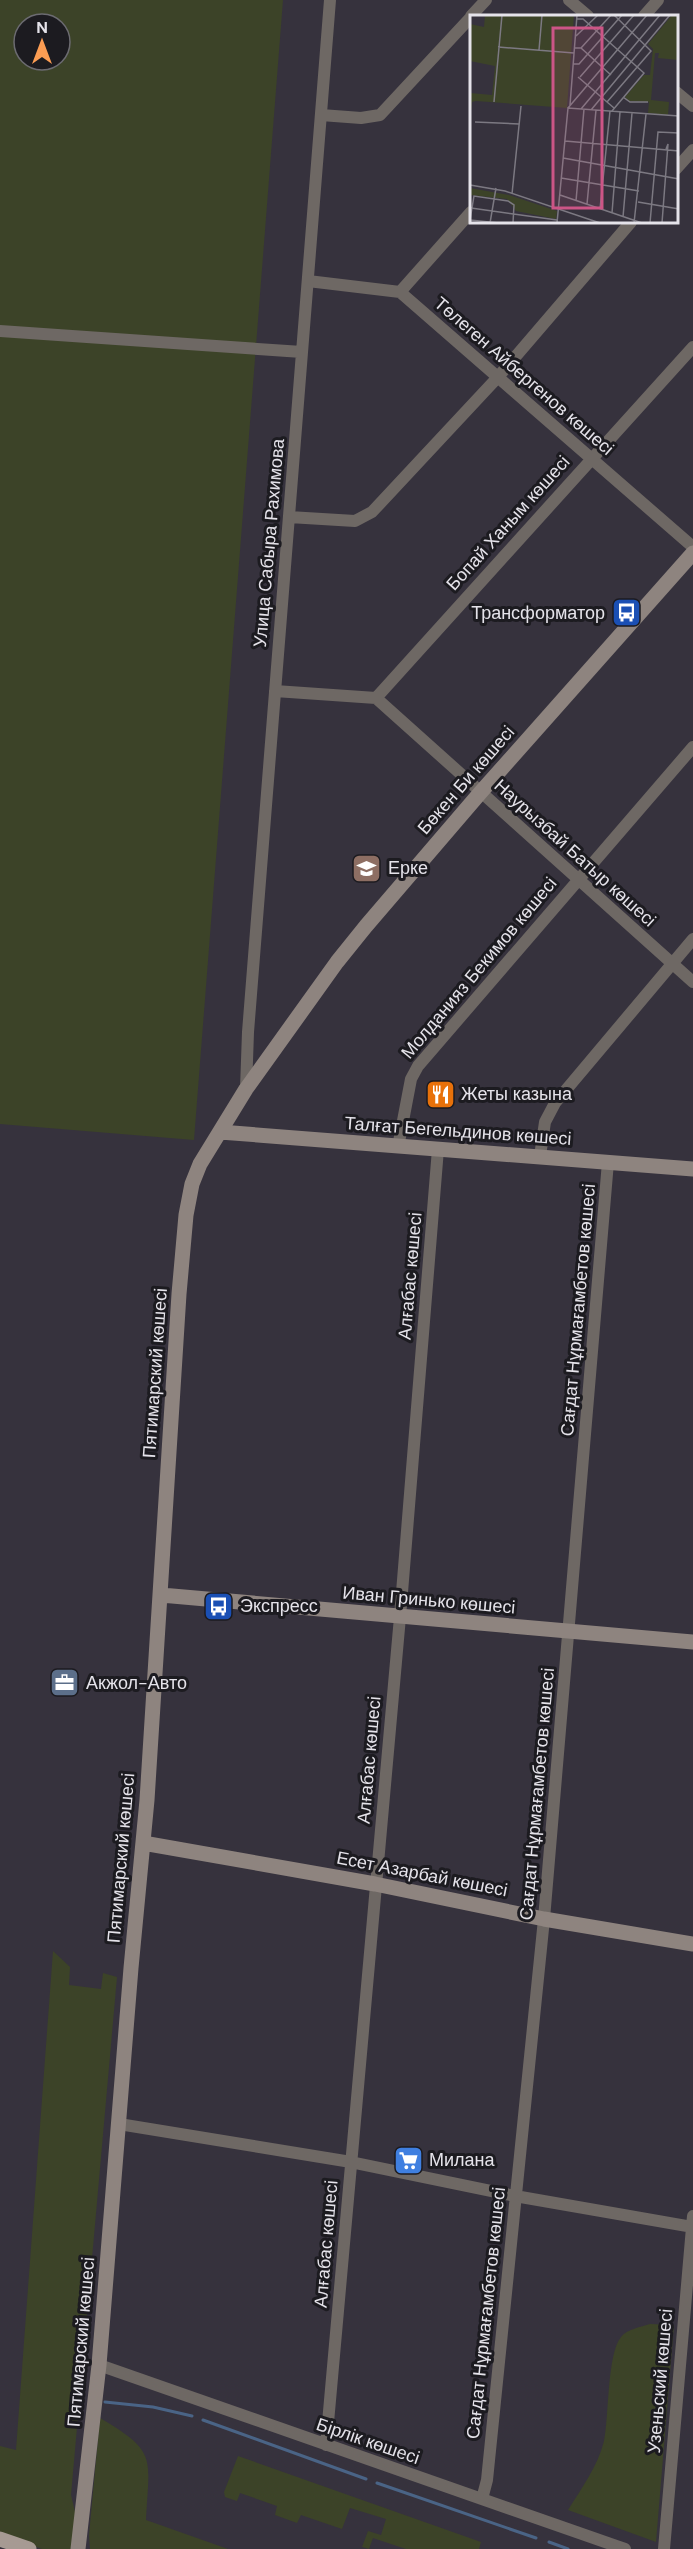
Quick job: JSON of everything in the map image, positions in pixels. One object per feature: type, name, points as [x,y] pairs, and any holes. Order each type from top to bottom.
[{"type":"main road","name":"Бөкен Би көшесі","points":[[220,1131],[246,1089],[337,962],[480,793],[693,553]]},
{"type":"main road","name":"Талғат Бегельдинов көшесі","points":[[220,1131],[693,1169]]},
{"type":"main road","name":"Пятимарский көшесі","points":[[78,2549],[99,2366],[130,1968],[143,1844],[184,1229],[190,1191],[197,1170],[220,1131]]},
{"type":"main road","name":"Иван Гринько көшесі","points":[[161,1595],[693,1642]]},
{"type":"main road","name":"Есет Азарбай көшесі","points":[[143,1844],[375,1884],[544,1919],[693,1944]]},
{"type":"main road","points":[[0,2539],[29,2549]]},
{"type":"street","name":"Улица Сабыра Рахимова","points":[[246,1089],[248,1032],[330,0]]},
{"type":"street","points":[[473,15],[486,0]]},
{"type":"street","points":[[569,0],[587,15]]},
{"type":"street","points":[[645,15],[658,0]]},
{"type":"street","points":[[321,115],[361,118],[380,115],[470,18]]},
{"type":"street","points":[[678,94],[693,106]]},
{"type":"street","points":[[678,168],[693,150]]},
{"type":"street","points":[[308,281],[400,292],[470,213]]},
{"type":"street","points":[[289,517],[346,522],[364,518],[498,377],[629,224]]},
{"type":"street","name":"Төлеген Айбергенов көшесі","points":[[400,292],[693,547]]},
{"type":"street","points":[[0,331],[302,352]]},
{"type":"street","name":"Бопай Ханым көшесі","points":[[376,698],[693,346]]},
{"type":"street","points":[[275,691],[376,698]]},
{"type":"street","name":"Наурызбай Батыр көшесі","points":[[376,698],[693,982]]},
{"type":"street","name":"Молданияз Бекимов көшесі","points":[[398,1147],[414,1072],[693,747]]},
{"type":"street","points":[[540,1156],[545,1122],[552,1107],[693,939]]},
{"type":"street","name":"Алғабас көшесі","points":[[326,2445],[400,1617],[438,1149]]},
{"type":"street","name":"Сағдат Нұрмағамбетов көшесі","points":[[482,2499],[487,2480],[544,1919],[608,1162]]},
{"type":"street","points":[[119,2124],[351,2162],[515,2196],[693,2223]]},
{"type":"street","name":"Узеньский көшесі","points":[[664,2549],[693,2223]]},
{"type":"street","name":"Бірлік көшесі","points":[[99,2366],[625,2549]]},
{"type":"green space","points":[[0,0],[283,0],[194,1140],[0,1124]]},
{"type":"green space","points":[[53,1951],[70,1967],[69,1985],[101,1989],[103,1973],[117,1977],[71,2495],[77,2520],[71,2549],[42,2549],[0,2534],[0,2446],[16,2450]]},
{"type":"green space","points":[[650,2324],[674,2325],[656,2542],[568,2510],[584,2486],[604,2441],[616,2345],[627,2332]]},
{"type":"green space","points":[[100,2418],[132,2439],[146,2458],[148,2482],[146,2520],[228,2549],[90,2549],[89,2535]]},
{"type":"green space","points":[[238,2456],[481,2542],[479,2549],[406,2549],[373,2538],[369,2549],[362,2547],[368,2531],[381,2535],[386,2519],[350,2508],[342,2529],[301,2515],[297,2523],[275,2515],[277,2506],[240,2493],[237,2501],[225,2497],[224,2492]]},
{"type":"waterway","points":[[105,2402],[153,2407],[192,2416]]},
{"type":"waterway","points":[[203,2420],[366,2479]]},
{"type":"waterway","points":[[377,2483],[536,2538]]},
{"type":"waterway","points":[[549,2542],[568,2549]]},
{"type":"place","name":"Трансформатор","points":[[626,613]]},
{"type":"place","name":"Ерке","points":[[367,868]]},
{"type":"place","name":"Жеты казына","points":[[440,1094]]},
{"type":"place","name":"Экспресс","points":[[219,1606]]},
{"type":"place","name":"Акжол-Авто","points":[[65,1683]]},
{"type":"place","name":"Милана","points":[[408,2160]]}]
